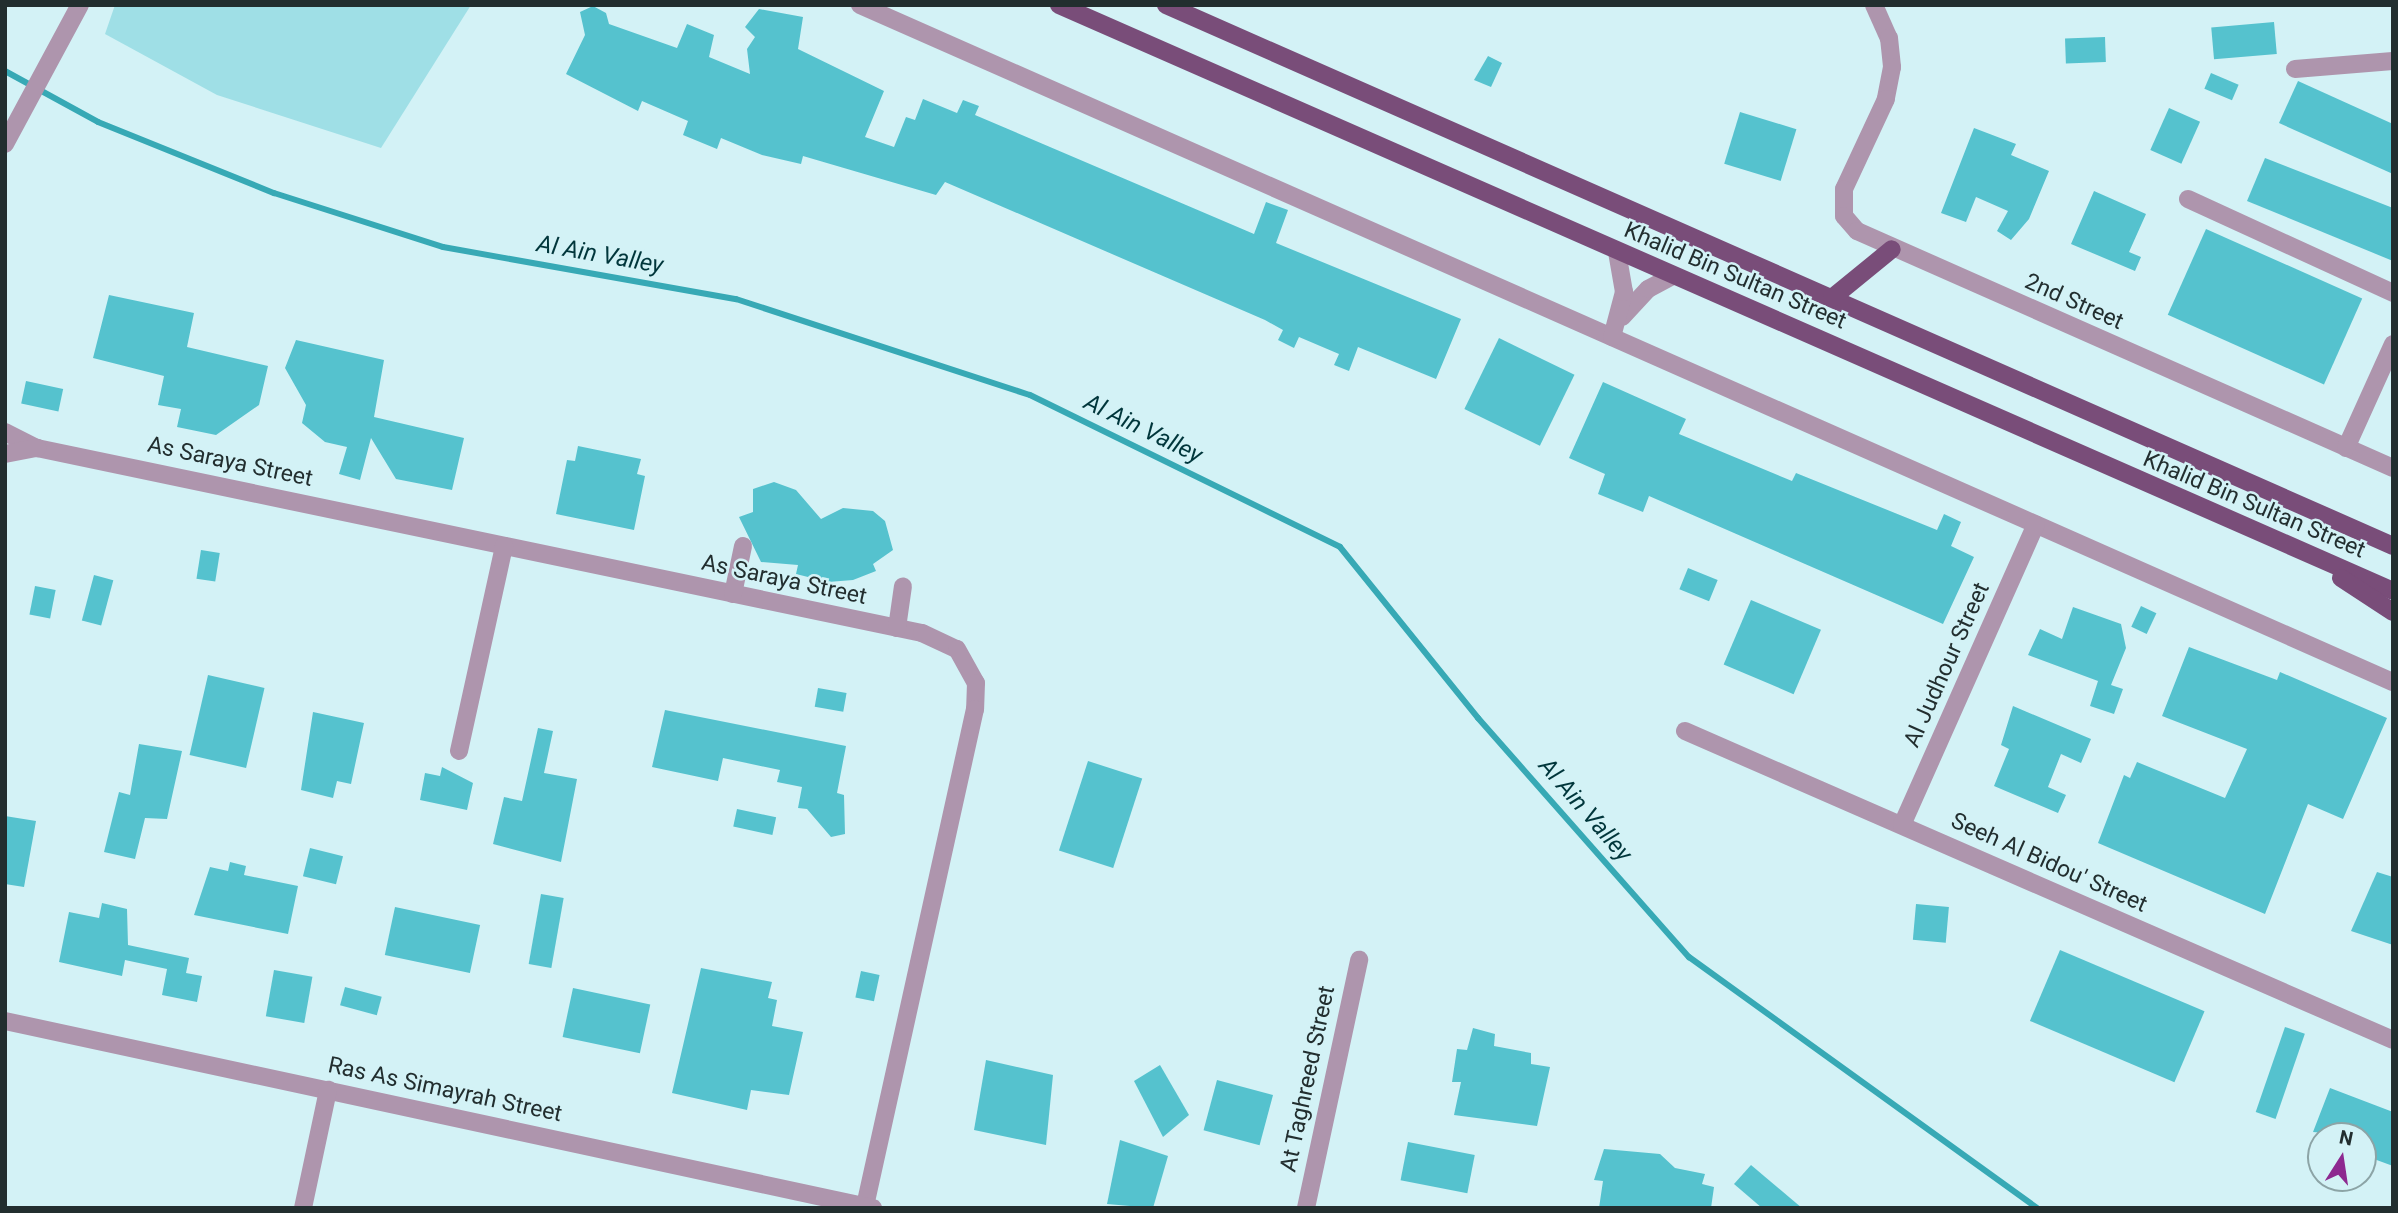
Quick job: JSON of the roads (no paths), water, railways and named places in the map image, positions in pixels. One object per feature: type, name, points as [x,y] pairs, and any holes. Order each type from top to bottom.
[{"type":"main road","name":"Khalid Bin Sultan Street","points":[[1059,5],[2308,557],[2393,591]]},
{"type":"main road","name":"Khalid Bin Sultan Street","points":[[1166,5],[2393,544]]},
{"type":"main road","points":[[1832,298],[1892,249]]},
{"type":"main road","points":[[2308,557],[2393,612]]},
{"type":"street","points":[[5,144],[80,5]]},
{"type":"street","points":[[860,5],[2393,682]]},
{"type":"street","name":"2nd Street","points":[[1874,5],[1891,52],[1879,114],[1844,189],[1842,207],[1857,231],[1892,249],[2393,468]]},
{"type":"street","points":[[2295,69],[2393,61]]},
{"type":"street","points":[[2188,199],[2393,293]]},
{"type":"street","points":[[1612,337],[1620,319],[1624,292],[1617,252]]},
{"type":"street","points":[[1620,319],[1648,289],[1672,276]]},
{"type":"street","points":[[2346,448],[2393,344]]},
{"type":"street","name":"As Saraya Street","points":[[5,432],[37,448],[897,628],[957,649],[972,670],[977,696],[869,1207]]},
{"type":"street","name":"As Saraya Street","points":[[5,454],[37,448]]},
{"type":"street","name":"Al Judhour Street","points":[[1902,825],[2036,524]]},
{"type":"street","points":[[458,751],[503,546]]},
{"type":"street","points":[[733,594],[743,547]]},
{"type":"street","points":[[897,628],[903,586]]},
{"type":"street","name":"Seeh Al Bidou' Street","points":[[1685,731],[2393,1040]]},
{"type":"street","name":"At Taghreed Street","points":[[1306,1208],[1359,960]]},
{"type":"street","name":"Ras As Simayrah Street","points":[[5,1021],[869,1207]]},
{"type":"street","points":[[303,1208],[328,1090]]},
{"type":"waterway","name":"Al Ain Valley","points":[[5,71],[98,122],[274,193],[443,247],[736,299],[1030,395],[1340,547],[1478,718],[1689,957],[2037,1208]]}]
